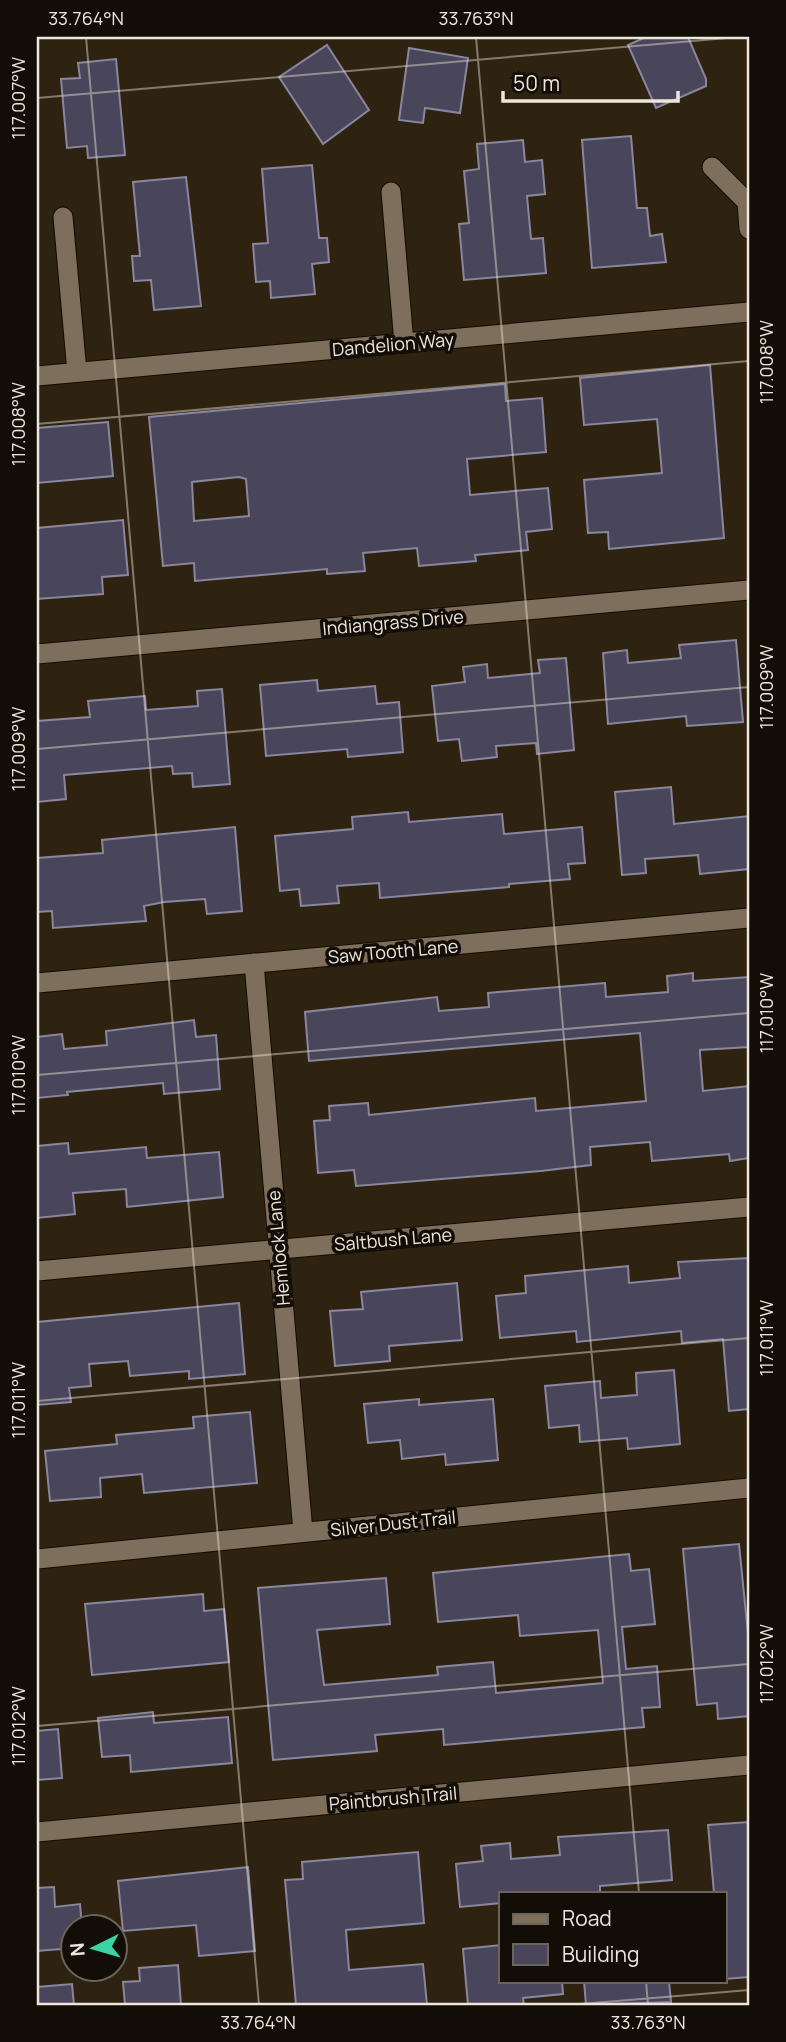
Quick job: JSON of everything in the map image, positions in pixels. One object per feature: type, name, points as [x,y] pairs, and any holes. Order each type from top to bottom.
[{"type":"street","points":[[712,167],[747,202],[749,229]]},
{"type":"street","points":[[391,192],[404,342]]},
{"type":"street","points":[[63,217],[77,372]]},
{"type":"street","name":"Dandelion Way","points":[[37,376],[749,312]]},
{"type":"street","name":"Indiangrass Drive","points":[[37,654],[749,590]]},
{"type":"street","name":"Saw Tooth Lane","points":[[37,983],[749,918]]},
{"type":"street","name":"Hemlock Lane","points":[[254,963],[303,1532]]},
{"type":"street","name":"Saltbush Lane","points":[[37,1271],[749,1207]]},
{"type":"street","name":"Silver Dust Trail","points":[[37,1559],[749,1489]]},
{"type":"street","name":"Paintbrush Trail","points":[[37,1832],[749,1765]]},
{"type":"building","points":[[646,37],[688,37],[706,79],[706,86],[656,108],[628,45]]},
{"type":"building","points":[[327,45],[369,110],[323,144],[279,77]]},
{"type":"building","points":[[409,48],[468,58],[460,113],[425,108],[423,123],[399,120]]},
{"type":"building","points":[[116,59],[125,155],[88,158],[87,146],[67,148],[61,79],[80,78],[78,63]]},
{"type":"building","points":[[631,136],[637,208],[647,208],[650,236],[662,234],[666,262],[592,268],[582,140]]},
{"type":"building","points":[[523,140],[525,162],[542,160],[545,194],[527,196],[531,239],[543,238],[546,273],[464,280],[459,224],[469,223],[464,171],[479,169],[477,144]]},
{"type":"building","points":[[312,165],[319,238],[327,238],[329,262],[312,264],[315,294],[271,298],[270,281],[256,282],[253,244],[268,243],[262,169]]},
{"type":"building","points":[[186,177],[201,306],[154,310],[151,280],[134,281],[132,256],[140,256],[133,182]]},
{"type":"building","points":[[710,365],[724,538],[609,549],[608,532],[588,533],[584,480],[662,473],[657,419],[584,425],[580,378]]},
{"type":"building","points":[[505,384],[506,401],[542,398],[546,452],[467,459],[470,495],[548,488],[552,529],[526,532],[528,550],[475,555],[476,561],[419,566],[417,548],[363,553],[365,571],[327,574],[327,569],[195,581],[194,563],[163,566],[149,417]],"holes":[[[239,477],[246,479],[249,516],[194,521],[192,482]]]},
{"type":"building","points":[[108,422],[113,476],[37,483],[37,428]]},
{"type":"building","points":[[123,520],[128,575],[102,577],[103,594],[37,599],[37,528]]},
{"type":"building","points":[[736,640],[743,722],[687,726],[686,716],[608,724],[603,653],[627,650],[628,663],[681,658],[679,645]]},
{"type":"building","points":[[566,658],[574,750],[537,754],[536,743],[496,746],[497,757],[462,761],[459,739],[438,741],[432,686],[465,682],[463,667],[487,664],[488,678],[540,673],[538,660]]},
{"type":"building","points":[[317,680],[318,691],[375,686],[377,704],[399,702],[403,752],[348,757],[347,749],[266,756],[260,685]]},
{"type":"building","points":[[222,689],[230,784],[193,787],[192,773],[173,774],[172,766],[64,775],[66,799],[37,802],[37,721],[90,717],[88,701],[145,696],[146,710],[198,706],[197,691]]},
{"type":"building","points":[[671,787],[674,824],[749,816],[749,869],[700,874],[698,855],[645,859],[646,873],[622,875],[615,792]]},
{"type":"building","points":[[408,812],[409,822],[502,814],[504,834],[582,827],[585,863],[568,864],[570,879],[509,884],[509,887],[380,898],[379,883],[337,886],[339,903],[301,906],[299,889],[280,891],[275,836],[353,829],[352,817]]},
{"type":"building","points":[[235,827],[242,911],[207,914],[205,899],[164,902],[144,906],[146,921],[53,928],[52,911],[37,912],[37,858],[103,853],[102,840]]},
{"type":"building","points":[[693,973],[693,981],[749,977],[749,1047],[700,1050],[700,1054],[703,1091],[749,1086],[749,1158],[730,1161],[729,1154],[652,1161],[650,1142],[590,1147],[591,1165],[541,1171],[356,1186],[354,1170],[318,1173],[314,1121],[330,1120],[329,1106],[368,1103],[369,1115],[535,1098],[536,1111],[646,1101],[640,1033],[309,1061],[305,1012],[437,997],[439,1011],[489,1007],[488,993],[605,983],[606,997],[668,992],[667,976]]},
{"type":"building","points":[[194,1020],[196,1037],[216,1035],[220,1089],[164,1094],[163,1083],[67,1092],[68,1095],[37,1098],[37,1037],[62,1034],[64,1049],[107,1045],[106,1031]]},
{"type":"building","points":[[68,1143],[69,1154],[146,1147],[147,1158],[219,1152],[223,1197],[127,1207],[126,1189],[73,1193],[75,1214],[37,1218],[37,1146]]},
{"type":"building","points":[[749,1258],[749,1409],[729,1411],[723,1339],[682,1343],[681,1331],[577,1342],[576,1331],[500,1338],[496,1296],[526,1293],[525,1276],[628,1266],[629,1283],[680,1278],[678,1262]]},
{"type":"building","points":[[457,1283],[462,1340],[389,1346],[390,1361],[335,1366],[330,1311],[363,1309],[361,1292]]},
{"type":"building","points":[[239,1303],[245,1374],[189,1379],[189,1371],[130,1376],[128,1361],[89,1364],[91,1386],[69,1388],[71,1402],[37,1405],[37,1322]]},
{"type":"building","points":[[674,1370],[680,1444],[628,1449],[627,1438],[580,1442],[579,1425],[549,1428],[545,1386],[600,1381],[601,1398],[637,1395],[636,1373]]},
{"type":"building","points":[[419,1399],[419,1405],[493,1399],[498,1460],[446,1465],[445,1454],[402,1459],[400,1440],[368,1443],[364,1404]]},
{"type":"building","points":[[250,1412],[257,1483],[144,1493],[142,1474],[100,1478],[101,1497],[50,1501],[45,1451],[117,1444],[116,1435],[194,1428],[193,1417]]},
{"type":"building","points":[[739,1544],[749,1644],[749,1716],[718,1719],[717,1703],[697,1705],[683,1549]]},
{"type":"building","points":[[629,1554],[631,1571],[649,1569],[655,1624],[622,1627],[626,1669],[657,1666],[660,1707],[642,1708],[644,1727],[444,1745],[443,1729],[375,1735],[377,1751],[273,1760],[258,1588],[386,1578],[390,1624],[317,1630],[324,1685],[438,1675],[437,1667],[493,1662],[496,1693],[603,1683],[598,1630],[520,1636],[518,1615],[438,1622],[433,1573]]},
{"type":"building","points":[[203,1594],[204,1611],[224,1609],[229,1662],[92,1675],[85,1604]]},
{"type":"building","points":[[153,1712],[154,1723],[228,1717],[232,1763],[131,1772],[130,1755],[102,1757],[98,1718]]},
{"type":"building","points":[[58,1729],[62,1778],[37,1780],[37,1731]]},
{"type":"building","points":[[749,1822],[749,1977],[726,1979],[726,1892],[714,1892],[708,1825]]},
{"type":"building","points":[[668,1830],[672,1880],[600,1886],[600,1892],[499,1892],[499,1903],[460,1907],[456,1864],[483,1861],[481,1846],[510,1843],[511,1859],[560,1855],[558,1837]]},
{"type":"building","points":[[418,1852],[424,1923],[346,1930],[349,1970],[423,1964],[427,2005],[296,2005],[285,1880],[303,1879],[302,1862]]},
{"type":"building","points":[[248,1867],[255,1951],[199,1956],[196,1925],[130,1930],[130,1912],[121,1912],[118,1881]]},
{"type":"building","points":[[54,1887],[55,1907],[80,1904],[81,1912],[60,1912],[60,1949],[37,1951],[37,1888]]},
{"type":"building","points":[[499,1945],[499,1982],[562,1982],[563,1994],[523,1998],[524,2005],[468,2005],[463,1949]]},
{"type":"building","points":[[178,1965],[181,2005],[125,2005],[123,1982],[140,1981],[139,1968]]},
{"type":"building","points":[[584,1982],[669,1982],[671,2002],[586,2005]]},
{"type":"building","points":[[72,1984],[74,2005],[37,2005],[37,1987]]}]
